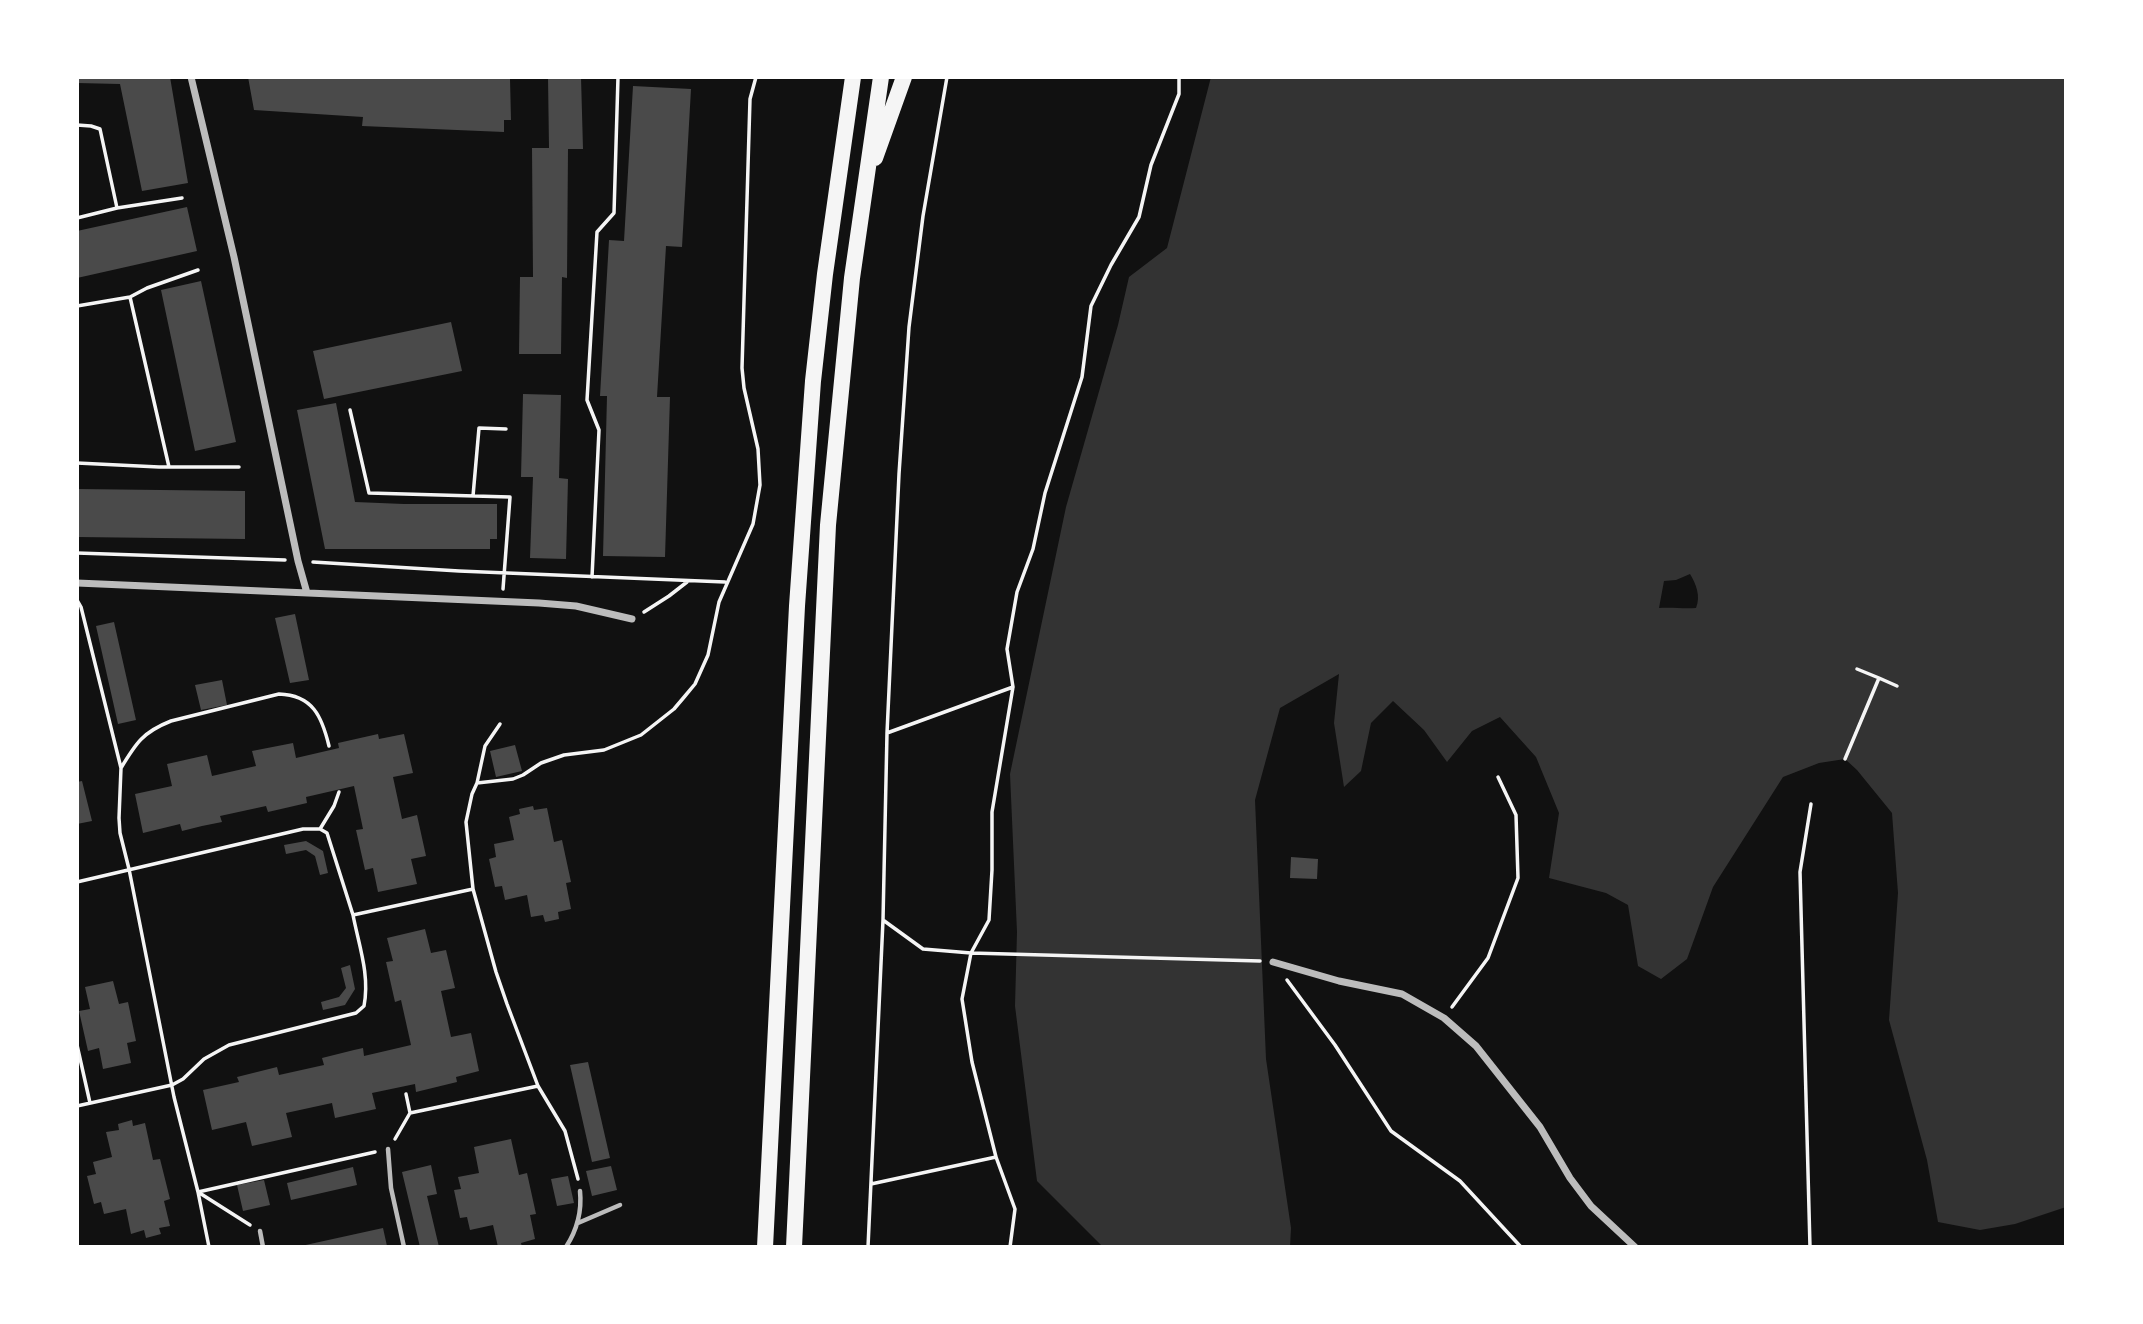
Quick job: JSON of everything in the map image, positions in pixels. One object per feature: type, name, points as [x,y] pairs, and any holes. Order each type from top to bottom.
[{"type":"highway","points":[[765,1247],[797,606],[812,395],[825,274],[853,77]]},
{"type":"highway","points":[[794,1247],[828,525],[847,316],[880,77]]},
{"type":"highway","points":[[865,183],[904,77]]},
{"type":"street","points":[[191,77],[307,593]]},
{"type":"street","points":[[77,583],[502,601],[576,606],[632,620]]},
{"type":"street","points":[[1273,962],[1339,981],[1402,993],[1444,1018],[1476,1046],[1540,1127],[1570,1178],[1591,1206],[1635,1247]]},
{"type":"lane","points":[[388,1149],[391,1188],[404,1247]]},
{"type":"lane","points":[[566,1247],[578,1223],[580,1191]]},
{"type":"lane","points":[[578,1223],[620,1205]]},
{"type":"lane","points":[[260,1231],[264,1247]]},
{"type":"path","points":[[592,577],[599,430],[587,400],[597,232],[614,213],[618,77]]},
{"type":"path","points":[[477,783],[513,779],[541,763],[564,755],[604,750],[641,735],[674,709],[695,684],[703,668],[719,601],[753,524],[760,485],[758,449],[744,388],[741,360],[750,99],[756,77]]},
{"type":"path","points":[[868,1247],[899,474],[909,327],[923,216],[947,77]]},
{"type":"path","points":[[1010,1247],[1015,1209],[996,1157],[972,1062],[962,999],[971,953],[989,920],[992,812],[1013,687],[1007,649],[1017,592],[1033,549],[1045,493],[1082,377],[1091,306],[1139,217],[1152,165],[1179,94],[1179,77]]},
{"type":"path","points":[[77,125],[100,130],[117,208]]},
{"type":"path","points":[[77,218],[117,208],[182,198]]},
{"type":"path","points":[[77,306],[131,297],[147,288],[198,270]]},
{"type":"path","points":[[131,297],[169,467]]},
{"type":"path","points":[[350,410],[369,493],[510,497],[502,601]]},
{"type":"path","points":[[473,496],[480,428],[506,429]]},
{"type":"path","points":[[77,463],[239,467]]},
{"type":"path","points":[[77,553],[726,582]]},
{"type":"path","points":[[632,620],[688,581]]},
{"type":"path","points":[[77,600],[121,768],[121,840],[209,1247]]},
{"type":"path","points":[[1857,669],[1896,686]]},
{"type":"path","points":[[1845,759],[1879,678]]},
{"type":"path","points":[[887,733],[1013,687]]},
{"type":"path","points":[[121,768],[137,742],[156,727],[279,694],[296,697],[317,712],[325,728],[329,746]]},
{"type":"path","points":[[500,724],[485,746],[466,822],[473,889],[496,972],[538,1086],[565,1131],[580,1191]]},
{"type":"path","points":[[1444,1018],[1488,958],[1518,878],[1516,815],[1498,777]]},
{"type":"path","points":[[320,829],[339,792]]},
{"type":"path","points":[[1811,804],[1800,872],[1811,1247]]},
{"type":"path","points":[[77,882],[303,829],[320,829],[327,833],[332,842],[353,915],[366,975],[364,1006],[356,1013],[229,1045],[204,1059],[183,1079],[172,1085],[77,1106]]},
{"type":"path","points":[[353,915],[473,889]]},
{"type":"path","points":[[883,920],[923,948],[971,953],[1273,962],[1335,1045],[1391,1131],[1460,1181],[1521,1247]]},
{"type":"path","points":[[77,1045],[90,1103]]},
{"type":"path","points":[[410,1114],[538,1086]]},
{"type":"path","points":[[198,1192],[388,1149],[410,1114],[406,1094]]},
{"type":"path","points":[[871,1184],[996,1157]]},
{"type":"path","points":[[198,1192],[260,1231]]},
{"type":"shaded area","points":[[1211,77],[2066,77],[2066,1207],[2015,1224],[1980,1230],[1938,1222],[1927,1160],[1889,1020],[1898,893],[1892,813],[1845,759],[1819,763],[1783,777],[1713,887],[1687,959],[1661,979],[1638,966],[1628,905],[1606,893],[1549,878],[1559,813],[1536,757],[1500,717],[1472,731],[1447,762],[1424,730],[1393,701],[1371,723],[1361,771],[1344,787],[1334,723],[1339,674],[1280,708],[1255,800],[1266,1059],[1291,1228],[1290,1247],[1103,1247],[1037,1181],[1015,1006],[1017,932],[1010,774],[1066,507],[1129,277],[1167,248]],"holes":[[[1690,574],[1698,595],[1696,608],[1659,608],[1664,581],[1676,580]]]},
{"type":"building","points":[[77,77],[170,77],[188,183],[142,191],[120,84],[77,83]]},
{"type":"building","points":[[248,77],[510,79],[511,120],[504,120],[504,132],[362,126],[363,117],[254,110]]},
{"type":"building","points":[[548,77],[581,77],[583,149],[568,149],[567,278],[562,277],[561,354],[519,354],[520,277],[533,277],[532,148],[549,148]]},
{"type":"building","points":[[633,86],[691,89],[682,247],[666,246],[657,397],[670,397],[665,557],[603,556],[607,396],[600,396],[609,240],[624,241]]},
{"type":"building","points":[[187,207],[197,251],[77,278],[77,231]]},
{"type":"building","points":[[201,281],[236,442],[195,451],[161,290]]},
{"type":"building","points":[[451,322],[462,371],[324,399],[313,351]]},
{"type":"building","points":[[523,394],[561,395],[559,478],[568,479],[566,559],[530,558],[533,477],[521,477]]},
{"type":"building","points":[[336,403],[355,502],[497,504],[497,539],[490,539],[490,549],[325,549],[297,410]]},
{"type":"building","points":[[77,489],[245,491],[245,539],[77,537]]},
{"type":"building","points":[[295,614],[309,680],[290,683],[275,618]]},
{"type":"building","points":[[114,622],[136,720],[118,724],[96,626]]},
{"type":"building","points":[[222,680],[227,705],[201,710],[195,685]]},
{"type":"building","points":[[378,734],[379,739],[404,734],[413,773],[393,777],[402,819],[417,815],[426,856],[411,859],[417,884],[378,892],[373,868],[365,870],[356,830],[363,829],[354,786],[306,797],[307,803],[268,812],[266,806],[220,816],[222,822],[182,831],[180,824],[143,833],[135,794],[172,786],[167,764],[207,755],[212,776],[256,766],[252,751],[293,743],[296,758],[339,748],[338,743]]},
{"type":"building","points":[[515,745],[522,771],[496,777],[490,751]]},
{"type":"building","points":[[82,781],[92,821],[77,824],[77,782]]},
{"type":"building","points":[[533,806],[534,810],[547,808],[554,842],[562,840],[571,882],[566,883],[571,909],[558,912],[559,919],[545,922],[543,915],[531,917],[527,895],[505,900],[502,886],[495,887],[489,859],[496,857],[494,844],[514,840],[509,817],[520,814],[519,809]]},
{"type":"building","points":[[306,841],[323,851],[328,873],[320,875],[315,856],[306,850],[286,854],[284,845]]},
{"type":"building","points":[[1291,857],[1318,859],[1317,879],[1290,878]]},
{"type":"building","points":[[425,929],[431,953],[446,950],[455,988],[441,991],[451,1037],[471,1033],[479,1071],[456,1077],[457,1082],[416,1092],[415,1084],[372,1093],[376,1109],[335,1118],[332,1103],[286,1113],[292,1137],[252,1146],[246,1122],[212,1130],[203,1090],[239,1082],[237,1077],[277,1067],[279,1075],[324,1065],[322,1058],[363,1048],[364,1056],[411,1045],[401,1000],[395,1002],[386,962],[393,961],[387,938]]},
{"type":"building","points":[[350,965],[355,989],[345,1005],[323,1010],[321,1002],[339,997],[346,988],[341,968]]},
{"type":"building","points":[[113,981],[119,1004],[128,1002],[136,1041],[127,1043],[131,1063],[103,1069],[99,1048],[88,1051],[79,1011],[90,1009],[85,987]]},
{"type":"building","points":[[588,1062],[610,1158],[592,1162],[570,1065]]},
{"type":"building","points":[[132,1120],[133,1126],[145,1123],[153,1160],[160,1159],[170,1199],[164,1201],[170,1226],[159,1228],[161,1234],[146,1238],[144,1230],[131,1234],[126,1209],[104,1214],[101,1202],[94,1204],[87,1176],[96,1174],[93,1162],[112,1157],[106,1132],[119,1130],[118,1124]]},
{"type":"building","points":[[511,1139],[519,1175],[527,1173],[536,1214],[530,1215],[535,1239],[521,1243],[522,1247],[498,1247],[493,1225],[470,1230],[467,1217],[460,1218],[454,1190],[461,1189],[458,1177],[479,1173],[474,1147]]},
{"type":"building","points":[[431,1165],[437,1194],[427,1196],[439,1247],[420,1247],[402,1172]]},
{"type":"building","points":[[611,1166],[617,1190],[592,1196],[586,1171]]},
{"type":"building","points":[[353,1167],[357,1185],[291,1200],[287,1183]]},
{"type":"building","points":[[568,1176],[574,1203],[557,1206],[551,1179]]},
{"type":"building","points":[[264,1180],[270,1205],[243,1211],[237,1185]]},
{"type":"building","points":[[383,1228],[387,1246],[301,1247],[301,1246]]}]
